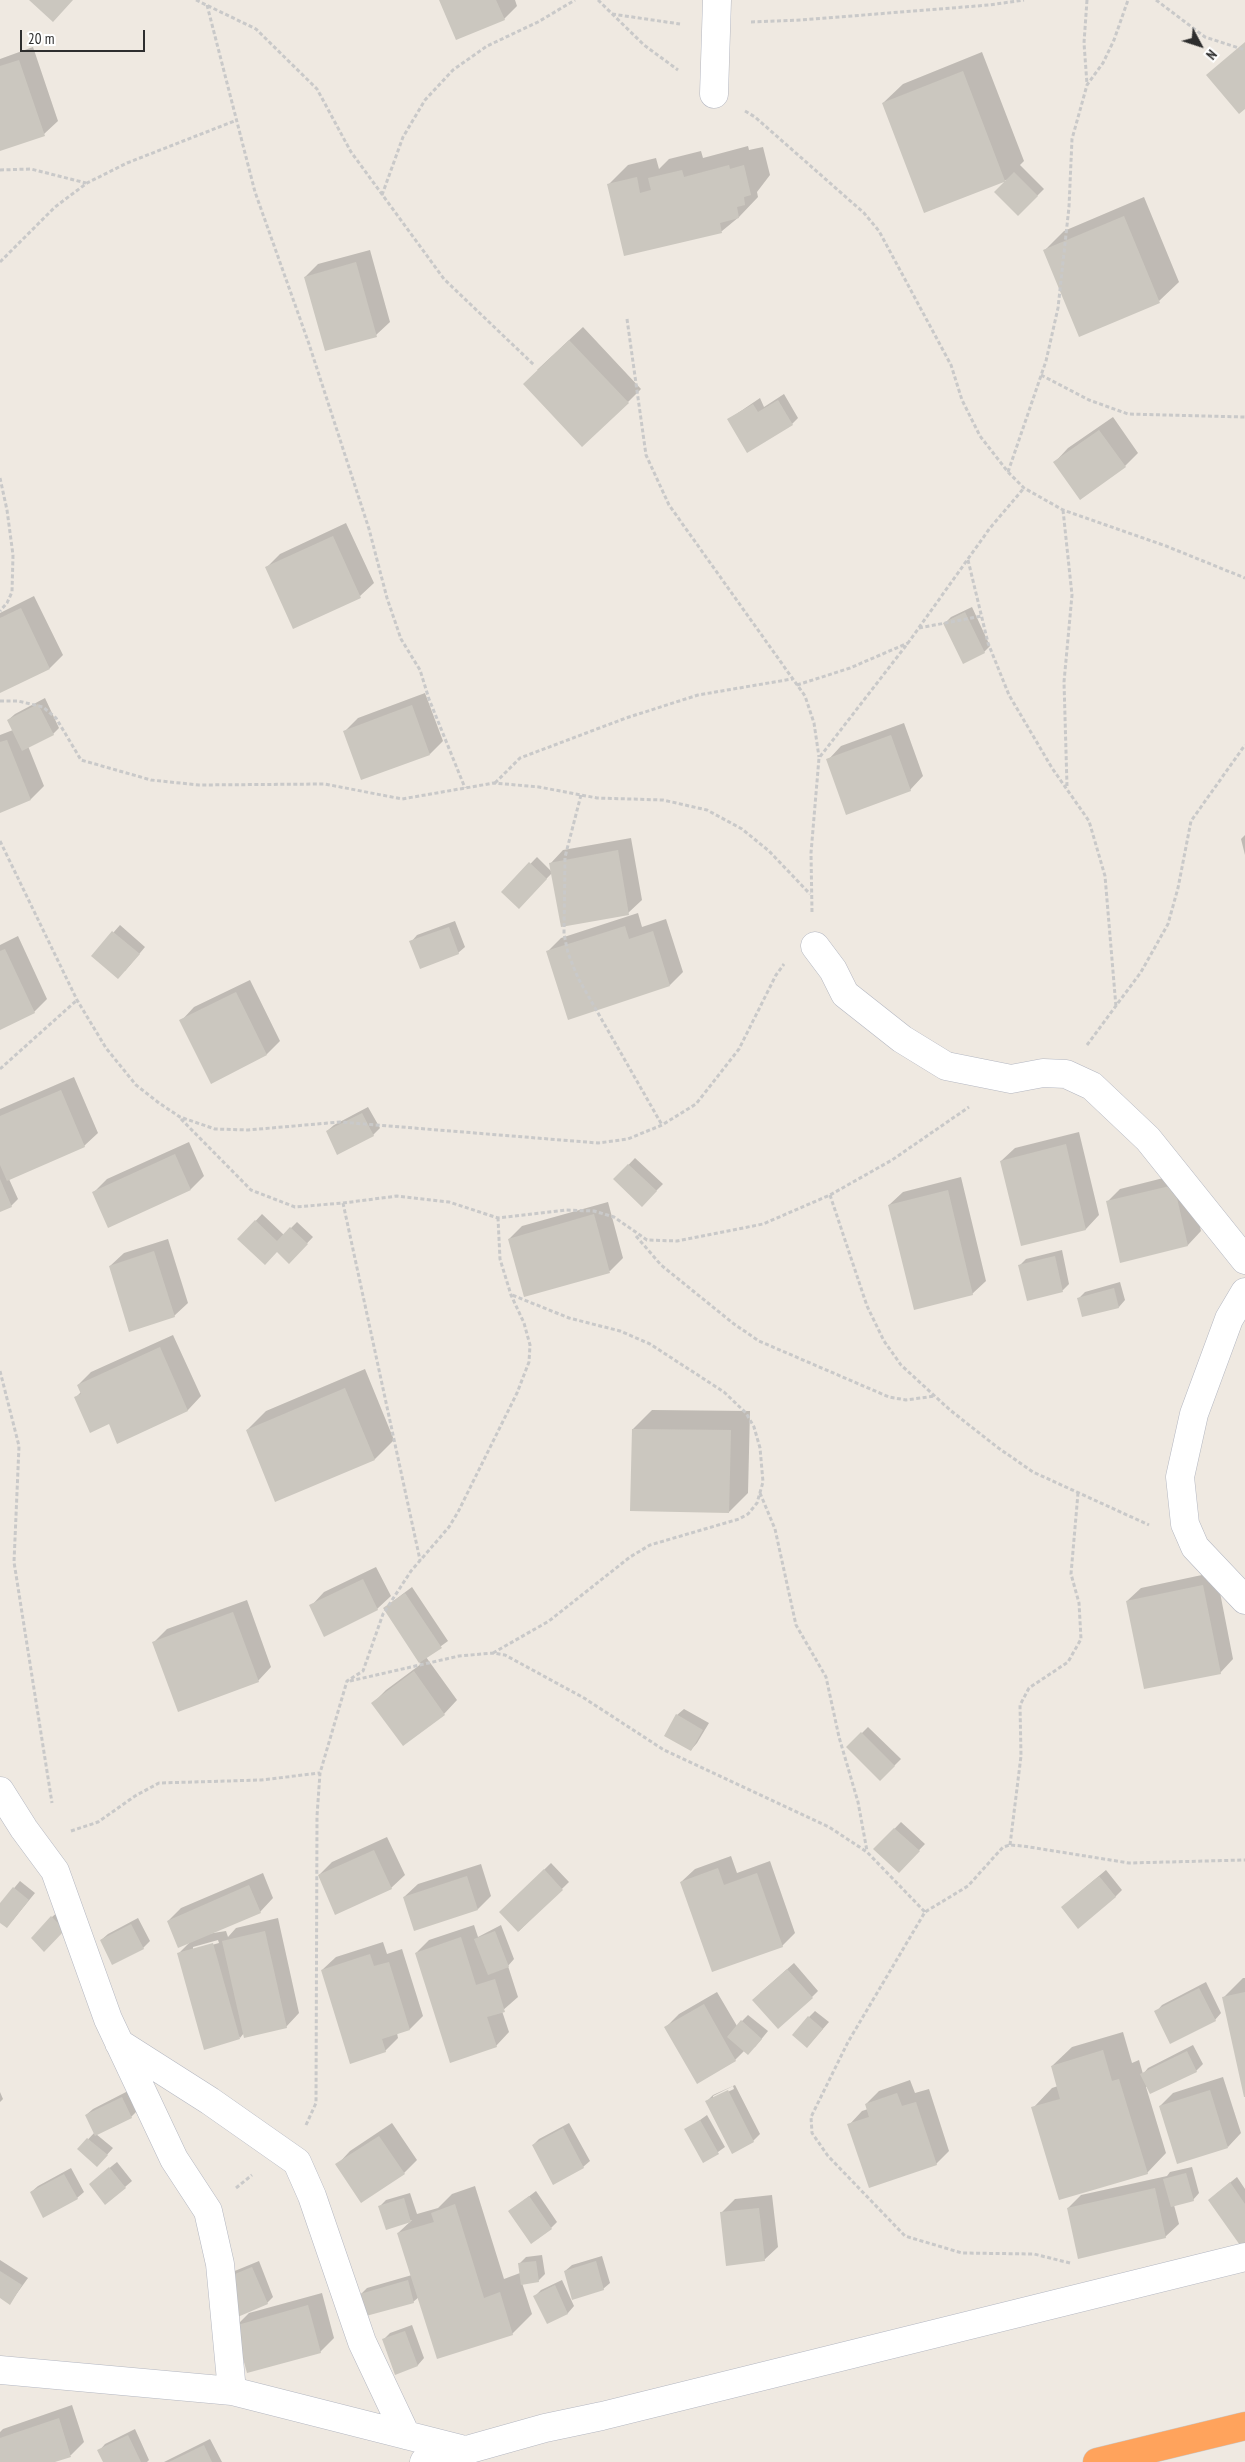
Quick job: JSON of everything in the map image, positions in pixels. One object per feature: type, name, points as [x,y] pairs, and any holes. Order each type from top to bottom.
[{"type":"highway","points":[[1097,2462],[1245,2426]]},
{"type":"street","points":[[714,94],[717,11]]},
{"type":"street","points":[[815,946],[833,970],[845,994],[921,1053],[946,1066],[983,1071],[1011,1079],[1043,1073],[1066,1074],[1092,1086],[1148,1139],[1245,1260]]},
{"type":"street","points":[[1245,1292],[1229,1319],[1194,1414],[1180,1477],[1185,1524],[1195,1546],[1245,1600]]},
{"type":"street","points":[[0,1791],[24,1829],[55,1870],[108,2018],[174,2158],[208,2211],[220,2264],[232,2391]]},
{"type":"street","points":[[119,2042],[282,2150],[296,2162],[312,2196],[362,2342],[406,2434]]},
{"type":"street","points":[[424,2462],[545,2428],[612,2414],[1245,2258]]},
{"type":"street","points":[[0,2370],[232,2391],[468,2451]]},
{"type":"path","points":[[196,0],[256,29],[317,90],[351,152],[444,279],[534,365]]},
{"type":"path","points":[[382,195],[403,137],[425,100],[453,70],[487,46],[538,22],[575,0]]},
{"type":"path","points":[[598,0],[644,45],[714,94],[754,117],[869,219],[879,231],[929,321],[951,365],[962,400],[980,436],[1008,472],[1024,488],[1063,510],[1175,550],[1245,578]]},
{"type":"path","points":[[612,14],[672,24],[717,11],[801,20],[989,5],[1024,0]]},
{"type":"path","points":[[1008,472],[1041,375],[1058,308],[1069,207],[1072,139],[1087,85],[1084,43],[1086,0]]},
{"type":"path","points":[[1087,85],[1103,63],[1114,40],[1128,0]]},
{"type":"path","points":[[1156,0],[1205,37],[1245,50]]},
{"type":"path","points":[[208,5],[255,192],[309,344],[354,482],[401,639],[420,670],[429,699],[466,788]]},
{"type":"path","points":[[0,262],[55,207],[87,183],[128,163],[237,120]]},
{"type":"path","points":[[0,170],[31,169],[87,183]]},
{"type":"path","points":[[627,319],[646,455],[669,505],[805,696],[814,723],[819,758],[811,853],[810,894],[815,946]]},
{"type":"path","points":[[1041,375],[1089,400],[1128,414],[1245,417]]},
{"type":"path","points":[[0,478],[8,510],[13,555],[12,592],[7,603],[0,611]]},
{"type":"path","points":[[819,758],[908,643],[990,528],[1024,488]]},
{"type":"path","points":[[1063,510],[1072,595],[1064,682],[1067,788]]},
{"type":"path","points":[[968,559],[988,644],[1010,695],[1052,768],[1089,821],[1105,876],[1116,1007]]},
{"type":"path","points":[[919,628],[982,616]]},
{"type":"path","points":[[797,685],[850,668],[908,643]]},
{"type":"path","points":[[494,783],[520,758],[626,718],[698,696],[792,679]]},
{"type":"path","points":[[0,701],[18,701],[43,708],[56,718],[81,760],[151,780],[199,785],[325,784],[402,799],[494,783],[540,787],[597,798],[663,800],[707,810],[742,829],[769,851],[810,894]]},
{"type":"path","points":[[1066,1074],[1141,972],[1168,924],[1178,888],[1191,821],[1245,745]]},
{"type":"path","points":[[581,795],[565,857],[564,925],[568,953],[578,978],[662,1125]]},
{"type":"path","points":[[0,841],[77,1000],[106,1048],[136,1085],[180,1117],[251,1190],[295,1206],[343,1203],[397,1196],[449,1202],[498,1218],[566,1210],[594,1211],[614,1217],[647,1240],[677,1241],[763,1224],[830,1195],[892,1160],[1011,1079]]},
{"type":"path","points":[[180,1117],[216,1129],[248,1130],[340,1122],[598,1143],[628,1139],[662,1125],[696,1104],[739,1049],[776,975],[787,961]]},
{"type":"path","points":[[0,1069],[77,1000]]},
{"type":"path","points":[[830,1195],[867,1306],[884,1341],[901,1365],[997,1447],[1026,1467],[1078,1493],[1195,1546]]},
{"type":"path","points":[[343,1203],[420,1560]]},
{"type":"path","points":[[208,2211],[282,2150],[308,2123],[316,2103],[317,1816],[320,1773],[347,1681],[363,1671],[383,1614],[420,1560],[449,1527],[458,1512],[517,1393],[529,1362],[528,1338],[524,1323],[511,1295],[500,1259],[498,1218]]},
{"type":"path","points":[[632,1231],[661,1265],[734,1324],[760,1341],[889,1397],[906,1400],[936,1396]]},
{"type":"path","points":[[493,1653],[549,1622],[630,1557],[650,1545],[739,1519],[748,1514],[757,1503],[763,1482],[760,1448],[754,1427],[746,1413],[724,1392],[650,1344],[620,1331],[569,1318],[511,1295]]},
{"type":"path","points":[[0,1371],[19,1446],[14,1562],[52,1806]]},
{"type":"path","points":[[760,1492],[775,1529],[796,1625],[826,1677],[839,1737],[858,1802],[867,1852]]},
{"type":"path","points":[[1010,1845],[1021,1756],[1020,1705],[1029,1688],[1068,1662],[1081,1640],[1079,1603],[1071,1567],[1078,1493]]},
{"type":"path","points":[[347,1681],[459,1656],[493,1653],[505,1655],[554,1680],[664,1750],[829,1828],[867,1852],[925,1912]]},
{"type":"path","points":[[55,1870],[46,1836],[98,1822],[135,1796],[159,1783],[261,1780],[320,1773]]},
{"type":"path","points":[[1071,2264],[1063,2259],[1034,2254],[962,2253],[905,2236],[828,2156],[812,2133],[811,2117],[848,2042],[925,1912],[968,1886],[998,1851],[1010,1845],[1129,1863],[1245,1860]]},
{"type":"building","points":[[29,0],[73,0],[53,22]]},
{"type":"building","points":[[439,0],[496,0],[505,20],[456,40]]},
{"type":"building","points":[[1245,42],[1245,109],[1239,114],[1206,75]]},
{"type":"building","points":[[19,60],[45,136],[0,151],[0,66]]},
{"type":"building","points":[[963,71],[1005,181],[1014,172],[1038,196],[1018,216],[994,192],[1004,182],[924,213],[882,103]]},
{"type":"building","points":[[729,165],[730,169],[744,165],[751,195],[744,197],[745,205],[737,207],[739,218],[720,223],[722,233],[624,256],[607,184],[637,177],[640,193],[651,190],[648,178],[682,170],[684,177]]},
{"type":"building","points":[[1124,216],[1160,303],[1079,337],[1043,250]]},
{"type":"building","points":[[356,262],[377,337],[325,351],[304,277]]},
{"type":"building","points":[[569,340],[629,403],[582,447],[523,384]]},
{"type":"building","points":[[778,400],[793,425],[747,453],[727,419],[753,404],[758,412]]},
{"type":"building","points":[[1099,430],[1126,467],[1080,500],[1053,462]]},
{"type":"building","points":[[333,536],[361,598],[293,629],[265,567]]},
{"type":"building","points":[[21,608],[50,669],[0,693],[0,618]]},
{"type":"building","points":[[965,612],[985,653],[963,664],[943,623]]},
{"type":"building","points":[[38,704],[54,735],[22,751],[7,720]]},
{"type":"building","points":[[412,705],[430,755],[361,780],[343,731]]},
{"type":"building","points":[[891,735],[911,791],[846,815],[826,759]]},
{"type":"building","points":[[7,740],[31,800],[0,813],[0,742]]},
{"type":"building","points":[[618,850],[629,915],[561,927],[549,863]]},
{"type":"building","points":[[529,862],[547,879],[519,909],[501,892]]},
{"type":"building","points":[[625,926],[629,939],[653,931],[670,986],[568,1020],[546,951]]},
{"type":"building","points":[[449,927],[459,954],[420,969],[409,941]]},
{"type":"building","points":[[112,931],[140,954],[118,979],[91,956]]},
{"type":"building","points":[[5,949],[35,1013],[0,1030],[0,951]]},
{"type":"building","points":[[236,992],[267,1055],[211,1084],[179,1020]]},
{"type":"building","points":[[61,1090],[85,1147],[7,1181],[0,1165],[0,1116]]},
{"type":"building","points":[[362,1113],[374,1136],[337,1155],[326,1131]]},
{"type":"building","points":[[1066,1144],[1086,1230],[1021,1246],[1000,1161]]},
{"type":"building","points":[[175,1154],[191,1190],[108,1228],[92,1192]]},
{"type":"building","points":[[628,1164],[657,1191],[642,1207],[613,1179]]},
{"type":"building","points":[[0,1179],[12,1207],[0,1212]]},
{"type":"building","points":[[1174,1185],[1188,1246],[1120,1263],[1106,1201]]},
{"type":"building","points":[[948,1190],[973,1295],[914,1310],[888,1205]]},
{"type":"building","points":[[594,1214],[610,1273],[524,1297],[508,1239]]},
{"type":"building","points":[[255,1220],[277,1241],[290,1227],[308,1244],[289,1264],[277,1252],[265,1265],[237,1239]]},
{"type":"building","points":[[154,1251],[175,1317],[129,1332],[109,1266]]},
{"type":"building","points":[[1055,1256],[1063,1292],[1027,1301],[1018,1265]]},
{"type":"building","points":[[1114,1288],[1119,1308],[1082,1317],[1077,1298]]},
{"type":"building","points":[[160,1347],[188,1411],[117,1444],[109,1424],[90,1433],[74,1397],[81,1394],[77,1385]]},
{"type":"building","points":[[345,1388],[375,1460],[275,1502],[246,1430]]},
{"type":"building","points":[[632,1429],[731,1430],[729,1513],[630,1511]]},
{"type":"building","points":[[363,1579],[378,1610],[324,1637],[309,1605]]},
{"type":"building","points":[[1203,1585],[1221,1674],[1144,1689],[1126,1601]]},
{"type":"building","points":[[405,1593],[442,1648],[419,1663],[383,1608]]},
{"type":"building","points":[[233,1612],[259,1682],[178,1712],[152,1642]]},
{"type":"building","points":[[414,1671],[445,1715],[403,1746],[371,1703]]},
{"type":"building","points":[[676,1714],[703,1730],[691,1751],[664,1736]]},
{"type":"building","points":[[861,1732],[895,1766],[880,1781],[846,1747]]},
{"type":"building","points":[[894,1828],[920,1851],[899,1873],[873,1849]]},
{"type":"building","points":[[374,1850],[392,1889],[335,1915],[318,1875]]},
{"type":"building","points":[[718,1868],[724,1885],[757,1873],[783,1947],[712,1972],[680,1882]]},
{"type":"building","points":[[544,1869],[563,1890],[518,1932],[499,1912]]},
{"type":"building","points":[[467,1876],[478,1910],[414,1931],[403,1897]]},
{"type":"building","points":[[1099,1876],[1116,1897],[1078,1929],[1061,1907]]},
{"type":"building","points":[[249,1885],[261,1913],[178,1948],[167,1921]]},
{"type":"building","points":[[13,1887],[29,1900],[7,1928],[0,1923],[0,1903]]},
{"type":"building","points":[[51,1916],[65,1930],[44,1952],[31,1938]]},
{"type":"building","points":[[131,1924],[144,1949],[112,1965],[100,1940]]},
{"type":"building","points":[[265,1931],[287,2028],[244,2038],[222,1941]]},
{"type":"building","points":[[495,1931],[509,1967],[488,1975],[474,1939]]},
{"type":"building","points":[[461,1937],[476,1985],[495,1979],[505,2012],[487,2017],[497,2047],[450,2063],[415,1953]]},
{"type":"building","points":[[213,1943],[240,2039],[204,2050],[177,1953]]},
{"type":"building","points":[[370,1954],[374,1966],[389,1962],[410,2030],[382,2039],[386,2052],[350,2064],[321,1970]]},
{"type":"building","points":[[787,1969],[813,1998],[778,2029],[752,2000]]},
{"type":"building","points":[[1199,1988],[1216,2021],[1170,2044],[1154,2011]]},
{"type":"building","points":[[1245,1992],[1245,2097],[1244,2097],[1222,1997]]},
{"type":"building","points":[[704,2004],[736,2061],[697,2084],[664,2027]]},
{"type":"building","points":[[808,2016],[823,2029],[807,2048],[792,2035]]},
{"type":"building","points":[[741,2020],[762,2039],[748,2055],[727,2037]]},
{"type":"building","points":[[1103,2050],[1112,2081],[1119,2079],[1148,2174],[1059,2200],[1031,2107],[1060,2099],[1051,2066]]},
{"type":"building","points":[[1187,2051],[1197,2072],[1150,2094],[1140,2074]]},
{"type":"building","points":[[728,2090],[754,2142],[732,2154],[705,2101]]},
{"type":"building","points":[[1210,2090],[1228,2148],[1177,2164],[1159,2106]]},
{"type":"building","points":[[897,2093],[902,2106],[916,2102],[937,2165],[869,2188],[847,2124],[869,2117],[865,2104]]},
{"type":"building","points":[[122,2097],[132,2118],[95,2136],[85,2115]]},
{"type":"building","points":[[700,2120],[719,2154],[703,2163],[684,2129]]},
{"type":"building","points":[[563,2128],[584,2168],[553,2185],[532,2145]]},
{"type":"building","points":[[379,2136],[405,2174],[361,2203],[335,2164]]},
{"type":"building","points":[[87,2138],[108,2155],[97,2167],[77,2149]]},
{"type":"building","points":[[109,2167],[126,2188],[105,2205],[89,2184]]},
{"type":"building","points":[[1186,2173],[1194,2201],[1171,2207],[1163,2179]]},
{"type":"building","points":[[64,2174],[78,2199],[43,2218],[30,2192]]},
{"type":"building","points":[[1230,2182],[1245,2204],[1245,2245],[1242,2248],[1208,2200]]},
{"type":"building","points":[[1155,2188],[1166,2238],[1078,2259],[1067,2208]]},
{"type":"building","points":[[529,2196],[552,2229],[531,2244],[508,2211]]},
{"type":"building","points":[[404,2198],[411,2222],[386,2230],[378,2206]]},
{"type":"building","points":[[455,2204],[484,2298],[500,2292],[513,2335],[437,2359],[397,2233],[434,2222],[431,2213]]},
{"type":"building","points":[[759,2208],[765,2261],[726,2266],[720,2212]]},
{"type":"building","points":[[536,2261],[539,2282],[521,2285],[518,2263]]},
{"type":"building","points":[[596,2261],[604,2290],[572,2300],[564,2271]]},
{"type":"building","points":[[252,2267],[268,2304],[233,2319],[218,2281]]},
{"type":"building","points":[[0,2271],[22,2285],[10,2305],[0,2298]]},
{"type":"building","points":[[408,2280],[414,2303],[366,2316],[360,2294]]},
{"type":"building","points":[[555,2285],[568,2314],[547,2324],[533,2296]]},
{"type":"building","points":[[308,2305],[321,2353],[247,2373],[234,2326]]},
{"type":"building","points":[[405,2331],[418,2366],[395,2375],[382,2339]]},
{"type":"building","points":[[59,2418],[71,2457],[55,2462],[0,2462],[0,2438]]},
{"type":"building","points":[[128,2435],[141,2462],[103,2462],[97,2450]]},
{"type":"building","points":[[204,2445],[212,2462],[169,2462]]}]
